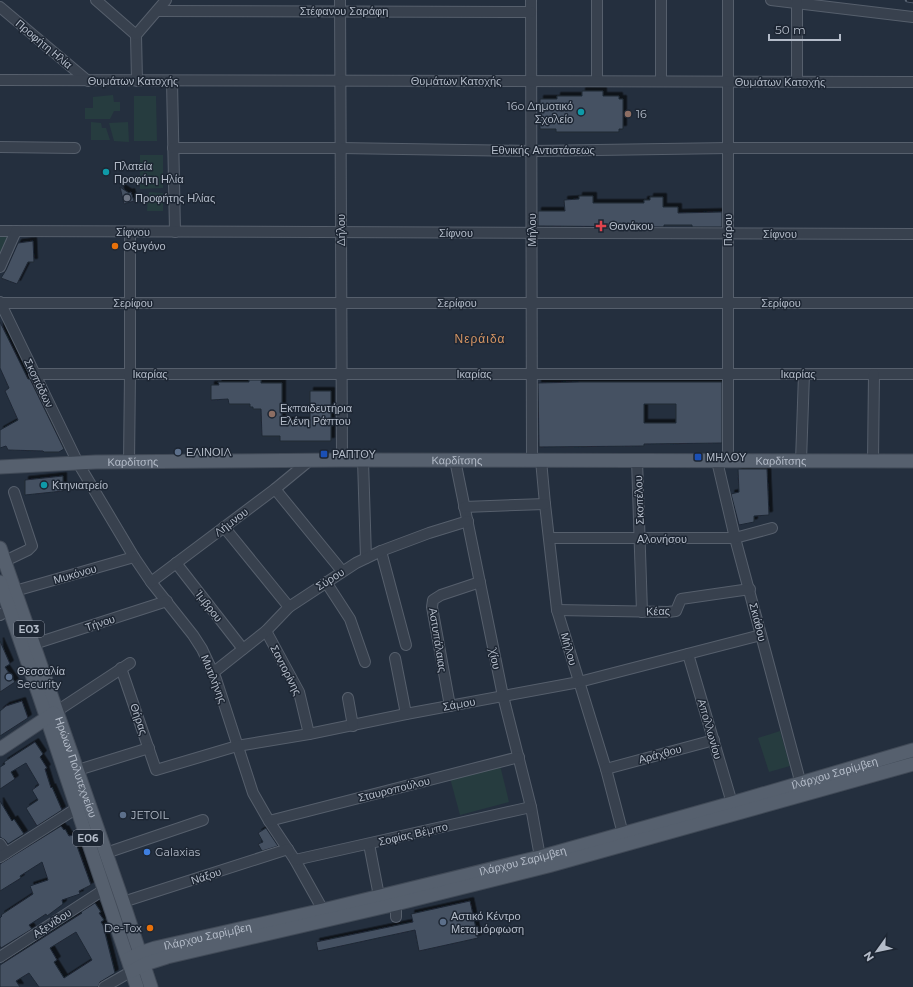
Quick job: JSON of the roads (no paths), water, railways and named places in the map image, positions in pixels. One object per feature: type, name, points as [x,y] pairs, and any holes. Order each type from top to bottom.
[{"type":"main road","name":"Καρδίτσης","points":[[0,467],[78,463],[342,460],[913,461]]},
{"type":"main road","name":"Ηρώων Πολυτεχνείου","points":[[0,548],[34,644],[77,808],[105,889],[136,962],[151,987]]},
{"type":"main road","name":"Ηρώων Πολυτεχνείου","points":[[0,582],[5,612],[78,770],[123,902],[136,962],[138,987]]},
{"type":"main road","points":[[0,749],[52,714]]},
{"type":"main road","name":"Ιλάρχου Σαρίμβεη","points":[[136,962],[396,910],[548,866],[802,789],[913,750]]},
{"type":"main road","name":"Ιλάρχου Σαρίμβεη","points":[[136,962],[322,910],[540,857],[732,803],[913,764]]},
{"type":"street","points":[[96,0],[136,35]]},
{"type":"street","points":[[137,81],[136,35],[166,0]]},
{"type":"street","name":"Δήλου","points":[[340,0],[342,460]]},
{"type":"street","name":"Μήλου","points":[[531,0],[532,374],[537,460],[550,538],[557,610],[606,769],[623,834]]},
{"type":"street","points":[[596,0],[597,81]]},
{"type":"street","points":[[661,0],[661,81]]},
{"type":"street","name":"Πάρου","points":[[723,461],[728,374],[728,0]]},
{"type":"street","points":[[771,0],[913,17]]},
{"type":"street","points":[[797,3],[797,82]]},
{"type":"street","name":"Προφήτη Ηλία","points":[[0,7],[88,81]]},
{"type":"street","name":"Στέφανου Σαράφη","points":[[157,11],[531,12]]},
{"type":"street","name":"Θυμάτων Κατοχής","points":[[0,80],[913,82]]},
{"type":"street","points":[[172,81],[175,232]]},
{"type":"street","points":[[0,147],[75,148]]},
{"type":"street","name":"Εθνικής Αντιστάσεως","points":[[173,148],[341,148],[532,151],[728,148],[913,148]]},
{"type":"street","name":"Σίφνου","points":[[0,231],[913,234]]},
{"type":"street","points":[[0,267],[16,231]]},
{"type":"street","points":[[129,462],[130,232]]},
{"type":"street","name":"Σερίφου","points":[[0,302],[913,303]]},
{"type":"street","name":"Σκοπάδων","points":[[0,302],[78,463]]},
{"type":"street","name":"Ικαρίας","points":[[34,374],[913,374]]},
{"type":"street","points":[[801,461],[804,374]]},
{"type":"street","points":[[873,461],[874,374]]},
{"type":"street","points":[[363,460],[366,558]]},
{"type":"street","name":"Χίου","points":[[455,460],[503,696],[531,807],[540,857]]},
{"type":"street","name":"Σκοπέλου","points":[[637,460],[642,612]]},
{"type":"street","name":"Λήμνου","points":[[151,582],[275,489],[309,461]]},
{"type":"street","name":"Σκιάθου","points":[[723,461],[735,538],[750,589],[802,789]]},
{"type":"street","name":"Μυτιλήνης","points":[[78,463],[134,557],[151,582],[193,634],[214,672],[253,793],[269,821],[295,860],[322,910]]},
{"type":"street","points":[[275,489],[342,571]]},
{"type":"street","points":[[5,561],[28,550],[32,546],[14,492]]},
{"type":"street","points":[[464,507],[545,504]]},
{"type":"street","name":"Σύρου","points":[[214,672],[266,631],[289,607],[342,571],[381,551],[468,521]]},
{"type":"street","points":[[224,527],[289,607]]},
{"type":"street","name":"Αλονήσου","points":[[550,538],[735,538],[772,528]]},
{"type":"street","points":[[381,551],[406,645]]},
{"type":"street","name":"Μυκόνου","points":[[15,591],[134,557]]},
{"type":"street","name":"Ίμβρου","points":[[176,563],[243,649]]},
{"type":"street","points":[[326,582],[350,619],[365,662]]},
{"type":"street","name":"Αστυπάλαιας","points":[[450,706],[432,608],[433,600],[441,595],[480,582]]},
{"type":"street","name":"Κέας","points":[[557,610],[668,612],[676,610],[681,598],[750,589]]},
{"type":"street","name":"Τήνου","points":[[34,644],[167,601]]},
{"type":"street","name":"Σαντορίνης","points":[[266,631],[299,692],[309,734]]},
{"type":"street","name":"Σάμου","points":[[156,770],[237,746],[353,726],[406,714],[579,682],[761,635]]},
{"type":"street","name":"Απολλωνίου","points":[[688,654],[732,803]]},
{"type":"street","points":[[395,658],[406,714]]},
{"type":"street","name":"Θήρας","points":[[52,714],[126,666],[156,770]]},
{"type":"street","points":[[348,698],[353,726]]},
{"type":"street","name":"Αράχθου","points":[[606,769],[714,740]]},
{"type":"street","points":[[78,770],[149,748]]},
{"type":"street","name":"Σταυροπούλου","points":[[269,821],[519,757]]},
{"type":"street","name":"Σοφίας Βέμπο","points":[[295,860],[531,807]]},
{"type":"street","points":[[0,844],[3,855],[77,808]]},
{"type":"street","points":[[106,853],[203,820]]},
{"type":"street","points":[[369,844],[378,896]]},
{"type":"street","name":"Νάξου","points":[[123,902],[288,849]]},
{"type":"street","name":"Αξενίδου","points":[[0,957],[105,889]]},
{"type":"street","points":[[104,987],[136,962]]},
{"type":"railway","points":[[907,0],[913,1]]},
{"type":"place","name":"16o Δημοτικό Σχολείο","points":[[581,112]]},
{"type":"place","name":"16","points":[[628,114]]},
{"type":"place","name":"Πλατεία Προφήτη Ηλία","points":[[106,172]]},
{"type":"place","name":"Προφήτης Ηλίας","points":[[127,198]]},
{"type":"place","name":"Θανάκου","points":[[601,226]]},
{"type":"place","name":"Οξυγόνο","points":[[115,246]]},
{"type":"place","name":"Εκπαιδευτήρια Ελένη Ράπτου","points":[[272,414]]},
{"type":"place","name":"ΕΛΙΝΟΙΛ","points":[[178,452]]},
{"type":"place","name":"ΡΑΠΤΟΥ","points":[[324,454]]},
{"type":"place","name":"ΜΗΛΟΥ","points":[[698,457]]},
{"type":"place","name":"Κτηνιατρείο","points":[[44,485]]},
{"type":"place","name":"Θεσσαλία Security","points":[[9,677]]},
{"type":"place","name":"JETOIL","points":[[123,815]]},
{"type":"place","name":"Galaxias","points":[[147,852]]},
{"type":"place","name":"Αστικό Κέντρο Μεταμόρφωση","points":[[443,922]]},
{"type":"place","name":"De-Tox","points":[[150,928]]},
{"type":"district","name":"Νεράιδα","points":[[480,339]]}]
